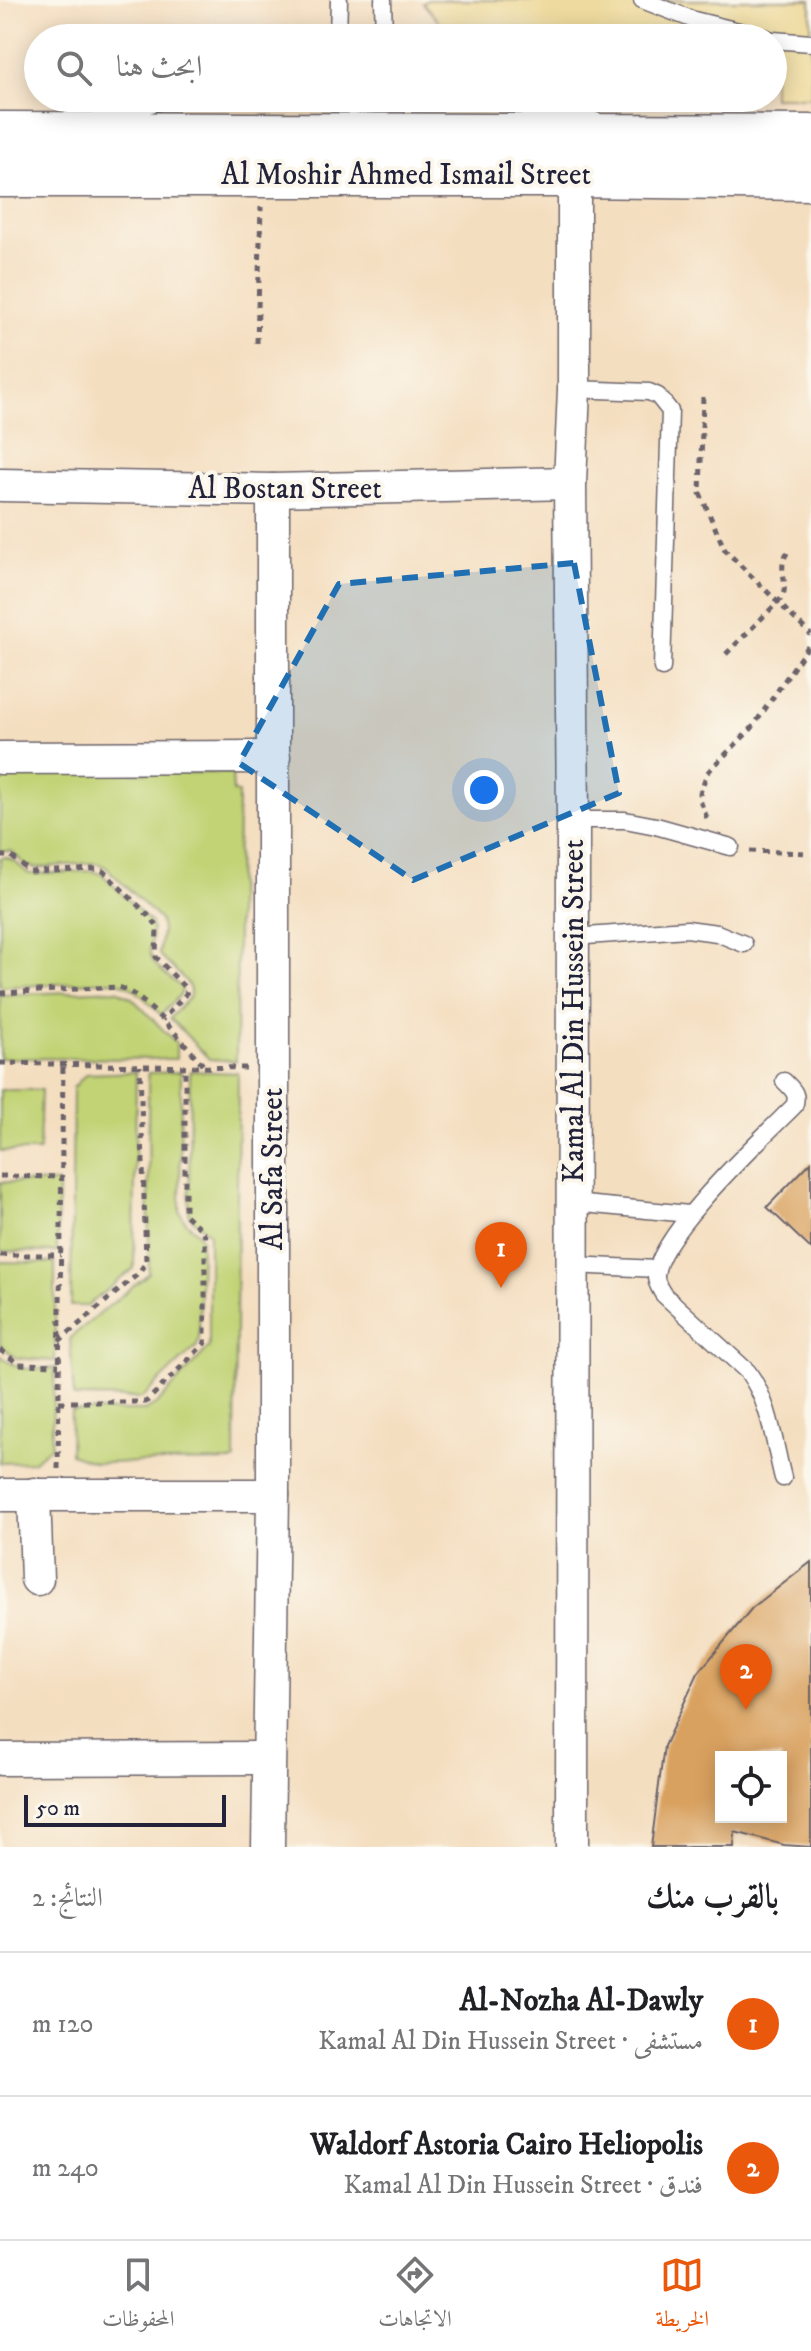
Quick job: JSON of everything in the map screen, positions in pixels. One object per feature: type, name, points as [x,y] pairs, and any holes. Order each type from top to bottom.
[{"type":"main road","name":"Al Moshir Ahmed Ismail Street","points":[[0,134],[811,137]]},
{"type":"main road","name":"Al Moshir Ahmed Ismail Street","points":[[0,175],[811,178]]},
{"type":"street","name":"Kamal Al Din Hussein Street","points":[[572,1847],[573,820],[570,483],[574,389],[574,175]]},
{"type":"street","name":"Al Bostan Street","points":[[0,485],[273,490],[570,483]]},
{"type":"street","name":"Al Safa Street","points":[[268,1847],[273,1495],[273,490]]},
{"type":"street","points":[[0,758],[274,757]]},
{"type":"street","points":[[37,1579],[46,1494]]},
{"type":"street","points":[[0,1495],[273,1495]]},
{"type":"street","points":[[0,1759],[268,1758]]},
{"type":"lane","points":[[338,24],[339,0]]},
{"type":"lane","points":[[383,0],[384,24]]},
{"type":"lane","points":[[642,0],[710,24]]},
{"type":"lane","points":[[787,41],[811,43]]},
{"type":"lane","points":[[70,134],[129,112]]},
{"type":"lane","points":[[574,112],[636,138]]},
{"type":"lane","points":[[574,389],[649,392],[665,402],[670,411],[662,668]]},
{"type":"lane","points":[[573,820],[625,820],[731,847]]},
{"type":"lane","points":[[572,937],[687,929],[717,933],[744,944]]},
{"type":"lane","points":[[783,1478],[763,1400],[754,1381],[663,1294],[656,1278],[657,1269],[671,1241],[689,1214],[794,1106],[794,1091],[784,1081]]},
{"type":"lane","points":[[573,1203],[689,1214]]},
{"type":"lane","points":[[572,1265],[657,1269]]},
{"type":"path","points":[[257,343],[262,174]]},
{"type":"path","points":[[703,397],[700,493],[725,550],[808,633],[811,625]]},
{"type":"path","points":[[726,654],[784,591],[781,566],[789,550]]},
{"type":"path","points":[[809,853],[764,853],[731,847],[713,828],[701,803],[702,783],[707,773],[752,728],[811,642]]},
{"type":"path","points":[[0,856],[11,856],[30,872],[101,870],[155,922],[156,957],[187,990],[162,1020]]},
{"type":"path","points":[[0,993],[122,988],[131,992],[162,1020],[204,1067]]},
{"type":"path","points":[[0,1063],[271,1068]]},
{"type":"path","points":[[46,1494],[59,1402],[63,1064]]},
{"type":"path","points":[[59,1341],[138,1274],[146,1262],[140,1066]]},
{"type":"path","points":[[59,1402],[146,1402],[205,1343],[205,1236],[185,1215],[185,1067]]},
{"type":"path","points":[[0,1176],[62,1177]]},
{"type":"path","points":[[0,1255],[61,1255]]},
{"type":"path","points":[[0,1350],[19,1364],[59,1365]]},
{"type":"highlighted area","points":[[574,563],[619,793],[413,880],[239,763],[339,584]]},
{"type":"green space","points":[[0,772],[232,773],[233,792],[238,793],[236,1061],[209,1059],[170,1018],[189,998],[189,986],[159,954],[160,920],[107,868],[90,863],[34,868],[25,865],[12,851],[0,851]]},
{"type":"green space","points":[[6,857],[29,874],[93,871],[102,874],[151,923],[150,955],[162,971],[182,988],[181,994],[161,1015],[133,989],[113,981],[0,987],[0,858]]},
{"type":"green space","points":[[117,990],[132,998],[176,1043],[176,1059],[0,1058],[0,995]]},
{"type":"green space","points":[[190,1071],[238,1073],[235,1461],[95,1463],[70,1454],[71,1411],[145,1411],[157,1404],[209,1347],[209,1233],[189,1216]]},
{"type":"green space","points":[[136,1072],[134,1268],[87,1306],[71,1306],[73,1088],[86,1074]]},
{"type":"green space","points":[[181,1072],[180,1211],[201,1239],[197,1346],[142,1398],[74,1397],[70,1338],[149,1273],[148,1073]]},
{"type":"green space","points":[[0,1090],[41,1090],[39,1151],[0,1151]]},
{"type":"green space","points":[[0,1182],[58,1183],[57,1252],[0,1251]]},
{"type":"green space","points":[[0,1262],[55,1263],[55,1361],[16,1358],[0,1344]]},
{"type":"green space","points":[[0,1355],[20,1367],[55,1368],[51,1446],[33,1462],[0,1463]]},
{"type":"sand","points":[[428,0],[811,0],[811,97],[787,97],[787,24],[445,24],[439,22],[423,3]]},
{"type":"building","points":[[811,1162],[811,1249],[767,1207]]},
{"type":"building","points":[[811,1562],[811,1847],[784,1845],[735,1832],[734,1847],[651,1847],[664,1746],[698,1673],[752,1608]]},
{"type":"place","name":"Al-Nozha Al-Dawly","points":[[501,1288]]},
{"type":"place","name":"Waldorf Astoria Cairo Heliopolis","points":[[746,1710]]}]
